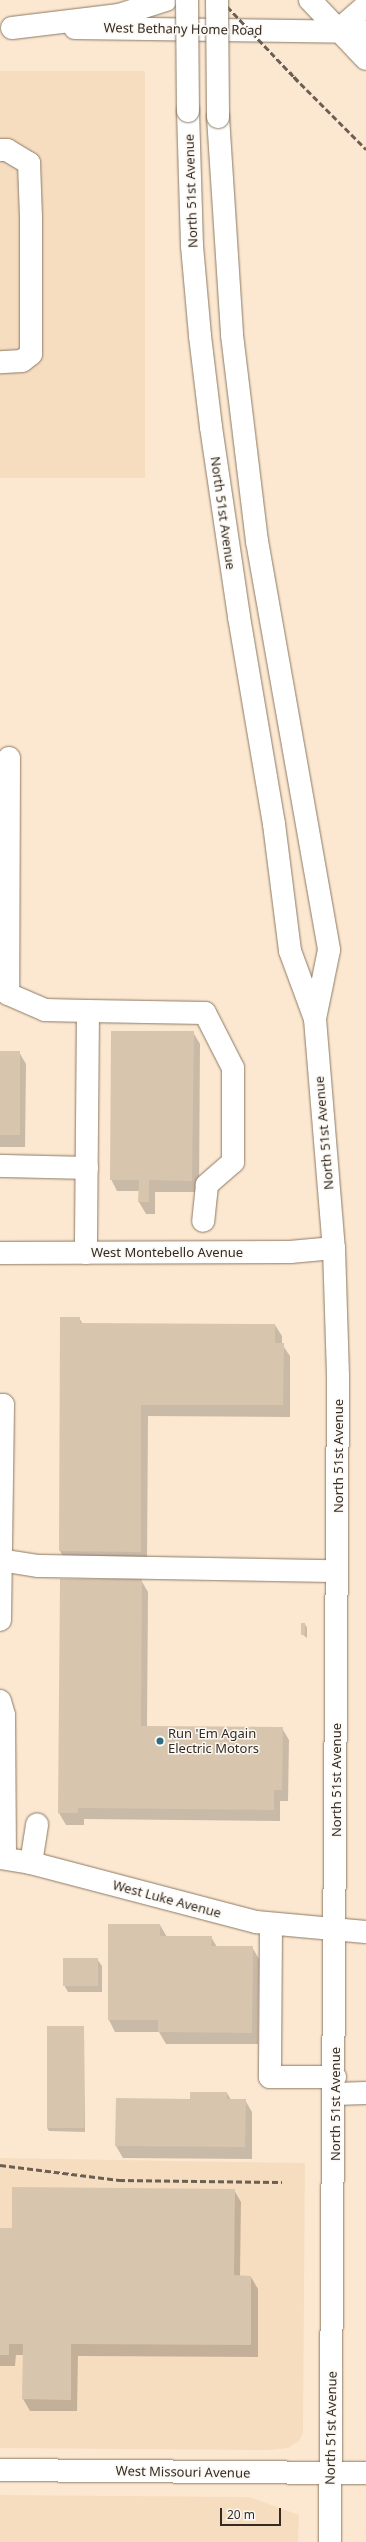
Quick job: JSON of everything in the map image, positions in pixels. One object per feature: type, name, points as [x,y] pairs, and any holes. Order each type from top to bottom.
[{"type":"main road","points":[[4,30],[119,15],[166,0]]},
{"type":"main road","name":"North 51st Avenue","points":[[187,0],[188,112],[192,246],[200,336],[223,517],[274,824],[290,951],[315,1019]]},
{"type":"main road","name":"North 51st Avenue","points":[[217,0],[218,117],[232,336],[257,541],[306,808],[328,950],[315,1019],[334,1248],[338,1377],[335,2085],[330,2542]]},
{"type":"main road","points":[[296,30],[316,3],[337,31],[366,59]]},
{"type":"main road","points":[[337,31],[366,6]]},
{"type":"main road","name":"West Bethany Home Road","points":[[4,30],[296,30],[366,32]]},
{"type":"main road","points":[[0,150],[7,150],[29,163],[31,218],[31,354],[22,361],[0,362]]},
{"type":"main road","points":[[9,758],[8,994],[45,1010],[205,1013],[233,1068],[233,1162],[207,1185],[203,1221]]},
{"type":"main road","points":[[86,1253],[88,1011]]},
{"type":"main road","points":[[0,1166],[87,1168]]},
{"type":"main road","name":"West Montebello Avenue","points":[[0,1253],[290,1252],[334,1248]]},
{"type":"main road","points":[[0,1405],[3,1405],[0,1620]]},
{"type":"main road","points":[[0,1560],[39,1566],[336,1571]]},
{"type":"main road","points":[[0,1701],[4,1715],[2,1858]]},
{"type":"main road","points":[[31,1863],[37,1824]]},
{"type":"main road","name":"West Luke Avenue","points":[[2,1858],[31,1863],[175,1902],[271,1924],[336,1931],[366,1932]]},
{"type":"main road","points":[[271,1924],[270,2076],[335,2085],[366,2093]]},
{"type":"main road","name":"West Missouri Avenue","points":[[0,2470],[366,2473]]},
{"type":"shaded area","points":[[0,71],[145,71],[145,478],[0,478]]},
{"type":"shaded area","points":[[0,2158],[305,2163],[303,2433],[299,2441],[288,2448],[269,2450],[0,2448]]},
{"type":"shaded area","points":[[0,2495],[250,2497],[299,2515],[298,2542],[0,2542]]},
{"type":"building","points":[[111,1031],[194,1031],[192,1181],[149,1180],[149,1202],[138,1202],[139,1180],[110,1180]]},
{"type":"building","points":[[0,1051],[20,1051],[20,1135],[0,1135]]},
{"type":"building","points":[[60,1317],[80,1317],[80,1323],[275,1324],[275,1343],[284,1343],[283,1405],[141,1405],[141,1552],[59,1551]]},
{"type":"building","points":[[60,1579],[142,1579],[141,1726],[283,1727],[282,1790],[274,1790],[274,1810],[78,1808],[78,1813],[58,1813]]},
{"type":"building","points":[[301,1623],[305,1623],[305,1635],[301,1635]]},
{"type":"building","points":[[108,1924],[160,1924],[160,1936],[212,1936],[211,1946],[253,1946],[252,2033],[158,2032],[158,2020],[108,2020]]},
{"type":"building","points":[[63,1958],[98,1958],[98,1986],[63,1986]]},
{"type":"building","points":[[47,2026],[84,2026],[84,2128],[47,2128]]},
{"type":"building","points":[[190,2092],[227,2092],[227,2099],[246,2099],[245,2147],[115,2146],[116,2098],[190,2099]]},
{"type":"building","points":[[12,2187],[235,2189],[234,2275],[251,2276],[251,2345],[71,2344],[71,2400],[22,2399],[23,2344],[9,2344],[9,2355],[0,2355],[0,2228],[12,2228]]},
{"type":"railway","points":[[221,0],[298,81],[290,72]]},
{"type":"railway","points":[[294,77],[366,149]]},
{"type":"railway","points":[[0,2165],[119,2180],[282,2182]]},
{"type":"place","name":"Run 'Em Again Electric Motors","points":[[160,1741]]}]
